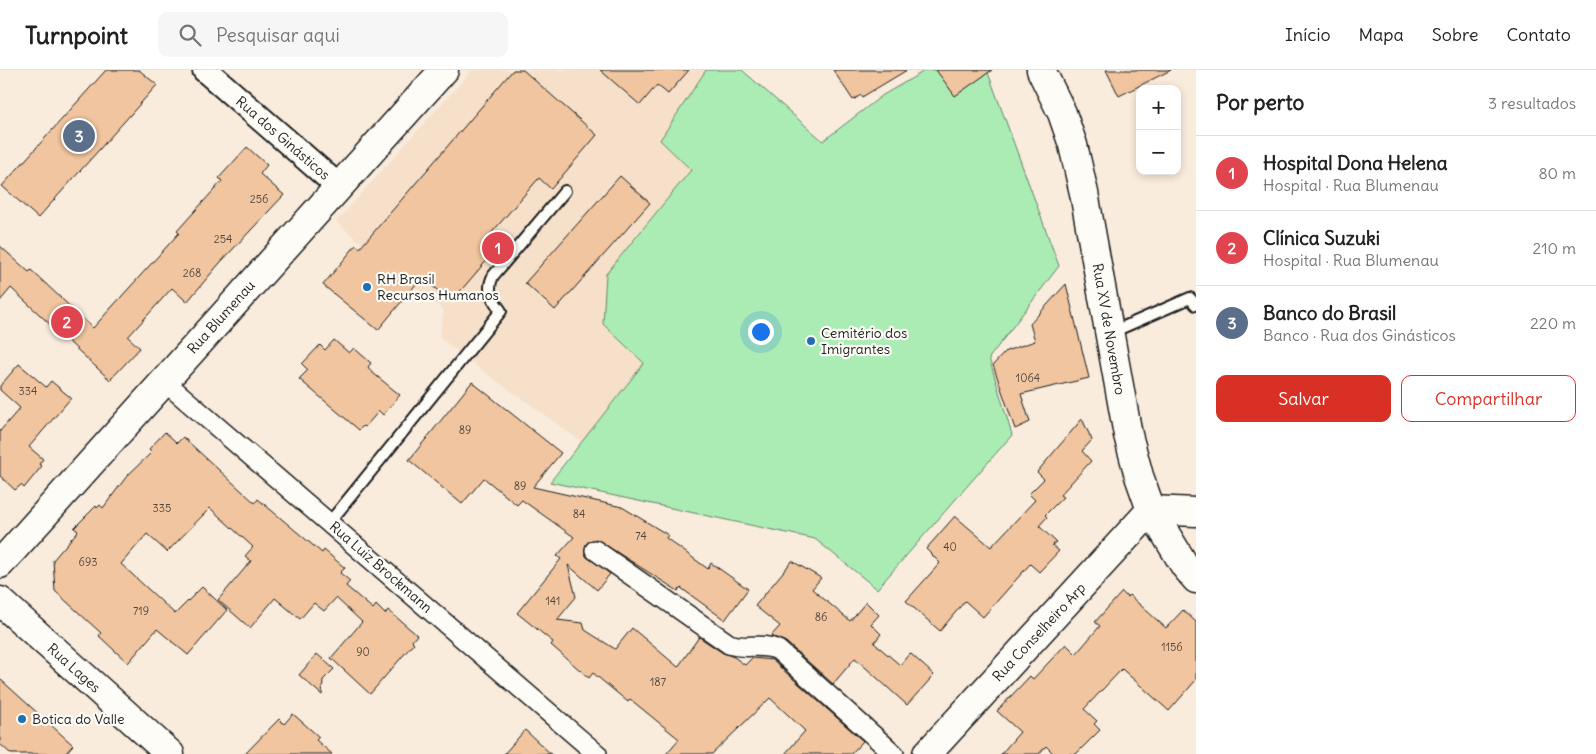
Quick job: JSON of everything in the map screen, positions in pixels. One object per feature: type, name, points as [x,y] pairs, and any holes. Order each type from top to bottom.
[{"type":"main road","name":"Rua Blumenau","points":[[0,564],[444,70]]},
{"type":"main road","name":"Rua XV de Novembro","points":[[1041,70],[1062,113],[1073,145],[1084,193],[1128,435],[1151,510],[1185,566],[1196,579]]},
{"type":"main road","points":[[1151,510],[1196,512]]},
{"type":"main road","name":"Rua Conselheiro Arp","points":[[927,754],[1151,510]]},
{"type":"main road","name":"Rua Lages","points":[[0,601],[170,754]]},
{"type":"street","name":"Rua dos Ginásticos","points":[[205,70],[338,186]]},
{"type":"street","name":"Rua Luiz Brockmann","points":[[164,381],[597,754]]},
{"type":"street","points":[[595,550],[729,644],[738,647],[764,645],[778,650],[894,754]]},
{"type":"lane","points":[[329,523],[501,311],[489,293],[488,286],[493,276],[565,191]]},
{"type":"lane","points":[[1110,333],[1190,298],[1196,305]]},
{"type":"shaded area","points":[[472,70],[706,70],[660,140],[691,170],[606,274],[603,324],[644,363],[582,442],[480,369],[439,337],[444,311],[336,222]]},
{"type":"green space","name":"Cemitério dos Imigrantes","points":[[706,70],[742,70],[823,141],[883,95],[926,70],[987,70],[1059,266],[989,358],[1012,435],[877,589],[815,539],[550,482],[644,363],[603,324],[606,274],[691,170],[660,140]]},
{"type":"building","points":[[106,70],[139,70],[157,85],[38,218],[2,186]]},
{"type":"building","points":[[513,70],[523,70],[597,135],[551,189],[539,178],[488,237],[499,246],[451,302],[422,277],[378,330],[323,285],[356,245],[360,248]]},
{"type":"building","points":[[600,70],[689,70],[668,94],[657,85],[640,105]]},
{"type":"building","points":[[833,70],[907,70],[862,97],[861,95],[853,100]]},
{"type":"building","points":[[936,70],[992,70],[955,96]]},
{"type":"building","points":[[1106,70],[1171,70],[1141,85],[1136,85],[1136,88],[1119,96]]},
{"type":"building","points":[[247,147],[267,165],[260,174],[284,195],[219,264],[187,302],[172,288],[128,337],[140,348],[110,380],[11,288],[0,301],[0,246],[29,272],[31,270],[93,328],[179,233],[177,231],[222,181],[219,178]]},
{"type":"building","points":[[620,176],[650,203],[555,310],[525,283]]},
{"type":"building","points":[[1066,284],[1089,378],[1021,394],[1030,422],[1015,429],[993,365],[1006,351],[1035,341],[1030,324]]},
{"type":"building","points":[[334,340],[349,353],[354,348],[371,363],[368,367],[373,373],[400,395],[383,415],[379,411],[365,427],[363,426],[359,430],[299,379],[308,370],[302,364],[320,345],[325,350]]},
{"type":"building","points":[[19,364],[46,387],[51,381],[71,398],[29,447],[43,459],[39,464],[42,466],[24,488],[21,485],[15,490],[0,476],[0,431],[20,408],[0,390],[0,386]]},
{"type":"building","points":[[472,382],[561,453],[533,487],[622,507],[668,535],[666,538],[708,569],[711,563],[748,589],[725,620],[681,588],[678,591],[596,539],[586,544],[585,554],[610,574],[597,590],[568,565],[576,597],[557,620],[583,623],[585,630],[615,649],[632,628],[678,667],[699,637],[745,665],[752,658],[772,660],[863,741],[851,754],[785,754],[805,731],[770,698],[712,754],[666,754],[679,739],[630,699],[628,702],[593,673],[589,678],[551,645],[553,642],[517,613],[561,559],[557,556],[574,537],[522,500],[517,505],[484,478],[462,504],[409,460]]},
{"type":"building","points":[[1082,419],[1092,440],[1082,451],[1091,461],[1060,495],[1063,497],[1045,515],[1047,517],[1039,526],[1056,542],[1052,545],[1059,551],[1039,572],[1030,564],[983,617],[965,601],[940,631],[906,601],[940,563],[926,549],[955,516],[991,547],[1035,500],[1029,494],[1044,479],[1037,472]]},
{"type":"building","points":[[165,432],[177,443],[183,437],[255,503],[258,499],[322,553],[324,550],[345,568],[340,573],[350,581],[346,586],[373,609],[376,605],[385,614],[388,610],[417,635],[412,641],[414,643],[370,694],[331,658],[362,622],[336,598],[324,611],[314,603],[300,619],[275,598],[250,628],[218,600],[251,561],[245,556],[253,547],[210,508],[167,552],[147,534],[121,564],[175,614],[202,587],[227,610],[188,655],[157,629],[128,663],[99,636],[101,633],[55,591],[53,560],[78,531],[74,528],[96,506],[97,508],[100,505],[103,508],[127,476],[152,452],[149,449]]},
{"type":"building","points":[[792,561],[821,578],[812,589],[850,621],[866,602],[879,615],[871,624],[881,634],[874,643],[900,665],[910,653],[934,675],[907,705],[855,658],[833,684],[786,642],[771,636],[780,626],[755,606]]},
{"type":"building","points":[[1122,592],[1127,597],[1129,595],[1166,628],[1183,610],[1196,622],[1196,680],[1169,711],[1122,669],[1084,709],[1097,721],[1094,724],[1100,730],[1076,754],[1054,754],[1046,746],[1039,754],[1001,754],[1020,732],[997,711],[1030,676],[1033,679],[1066,644],[1076,654],[1100,626],[1095,622]]},
{"type":"building","points":[[317,654],[334,669],[323,680],[322,695],[299,675]]},
{"type":"building","name":"Botica do Valle","points":[[0,679],[73,745],[65,754],[11,754],[0,744]]},
{"type":"building","points":[[293,714],[319,737],[316,740],[332,754],[245,754],[279,719],[284,724]]},
{"type":"building","points":[[525,730],[551,754],[504,754]]},
{"type":"place","name":"Banco do Brasil","points":[[79,136]]},
{"type":"place","name":"Hospital Dona Helena","points":[[498,248]]},
{"type":"place","name":"RH Brasil Recursos Humanos","points":[[367,287]]},
{"type":"place","name":"Clínica Suzuki","points":[[67,322]]},
{"type":"place","name":"Cemitério dos Imigrantes","points":[[811,341]]},
{"type":"place","name":"Botica do Valle","points":[[22,719]]}]
